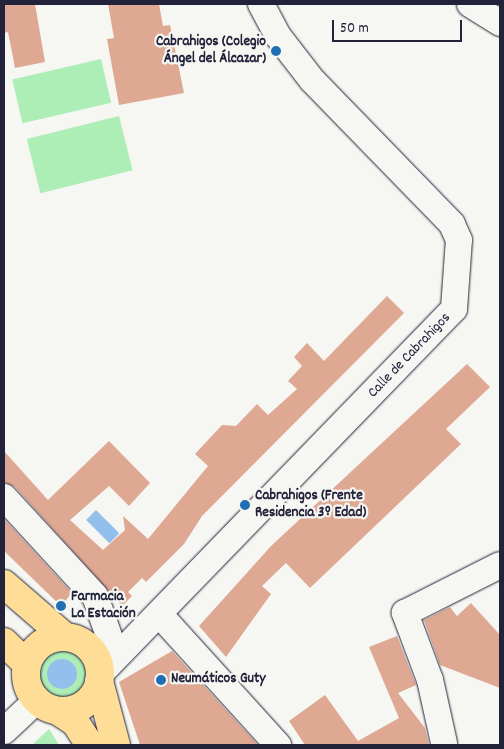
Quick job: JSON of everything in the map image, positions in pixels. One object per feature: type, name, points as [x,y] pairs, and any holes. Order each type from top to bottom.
[{"type":"main road","points":[[4,584],[64,636],[100,662],[116,745]]},
{"type":"main road","points":[[64,636],[40,644],[27,664],[27,685],[48,706],[75,722],[90,745]]},
{"type":"main road","points":[[4,642],[27,664]]},
{"type":"main road","points":[[48,706],[84,704],[100,662]]},
{"type":"street","name":"Calle de Cabrahigos","points":[[100,662],[154,621],[454,309],[459,240],[452,224],[312,80],[278,36],[261,4]]},
{"type":"street","points":[[470,4],[500,23]]},
{"type":"street","points":[[4,498],[95,596],[100,662]]},
{"type":"street","points":[[444,743],[430,680],[405,612],[500,565]]},
{"type":"street","points":[[154,621],[278,745]]},
{"type":"street","points":[[4,731],[48,706]]},
{"type":"green space","points":[[101,59],[111,103],[22,123],[12,79]]},
{"type":"green space","points":[[119,116],[133,170],[40,193],[27,139]]},
{"type":"green space","points":[[57,650],[67,650],[79,657],[86,669],[86,679],[79,691],[67,698],[57,698],[49,694],[42,687],[38,679],[38,669],[42,661],[49,654]]},
{"type":"green space","points":[[49,729],[59,745],[32,745]]},
{"type":"water","points":[[96,510],[119,533],[109,543],[86,520]]},
{"type":"water","points":[[62,659],[73,663],[77,674],[73,685],[62,689],[51,685],[47,674],[51,663]]},
{"type":"building","points":[[4,4],[35,4],[45,62],[15,68],[8,32],[4,33]]},
{"type":"building","points":[[108,4],[159,4],[163,26],[170,25],[184,93],[119,105],[107,39],[114,38]]},
{"type":"building","points":[[387,296],[404,313],[202,516],[184,544],[146,582],[142,578],[128,592],[132,596],[122,606],[15,487],[4,482],[4,451],[48,500],[109,441],[150,483],[129,506],[109,486],[70,520],[103,550],[125,530],[123,516],[148,539],[208,466],[195,454],[222,425],[236,426],[257,404],[268,415],[297,389],[288,381],[302,366],[294,357],[307,343],[324,361]]},
{"type":"building","points":[[467,364],[490,387],[446,429],[461,444],[310,588],[286,563],[262,586],[271,594],[226,657],[199,626],[271,546]]},
{"type":"building","points":[[4,519],[72,593],[61,606],[4,551]]},
{"type":"building","points":[[471,603],[500,635],[500,688],[440,665],[424,620],[450,607],[457,616]]},
{"type":"building","points":[[397,636],[416,685],[398,693],[425,728],[429,745],[305,745],[289,721],[325,695],[358,741],[399,718],[369,647]]},
{"type":"building","points":[[172,651],[258,745],[140,745],[119,682]]},
{"type":"place","name":"Cabrahigos (Colegio Ángel del Álcazar)","points":[[276,51]]},
{"type":"place","name":"Cabrahigos (Frente Residencia 3º Edad)","points":[[245,505]]},
{"type":"place","name":"Farmacia La Estación","points":[[61,606]]},
{"type":"place","name":"Neumáticos Guty","points":[[161,680]]}]
